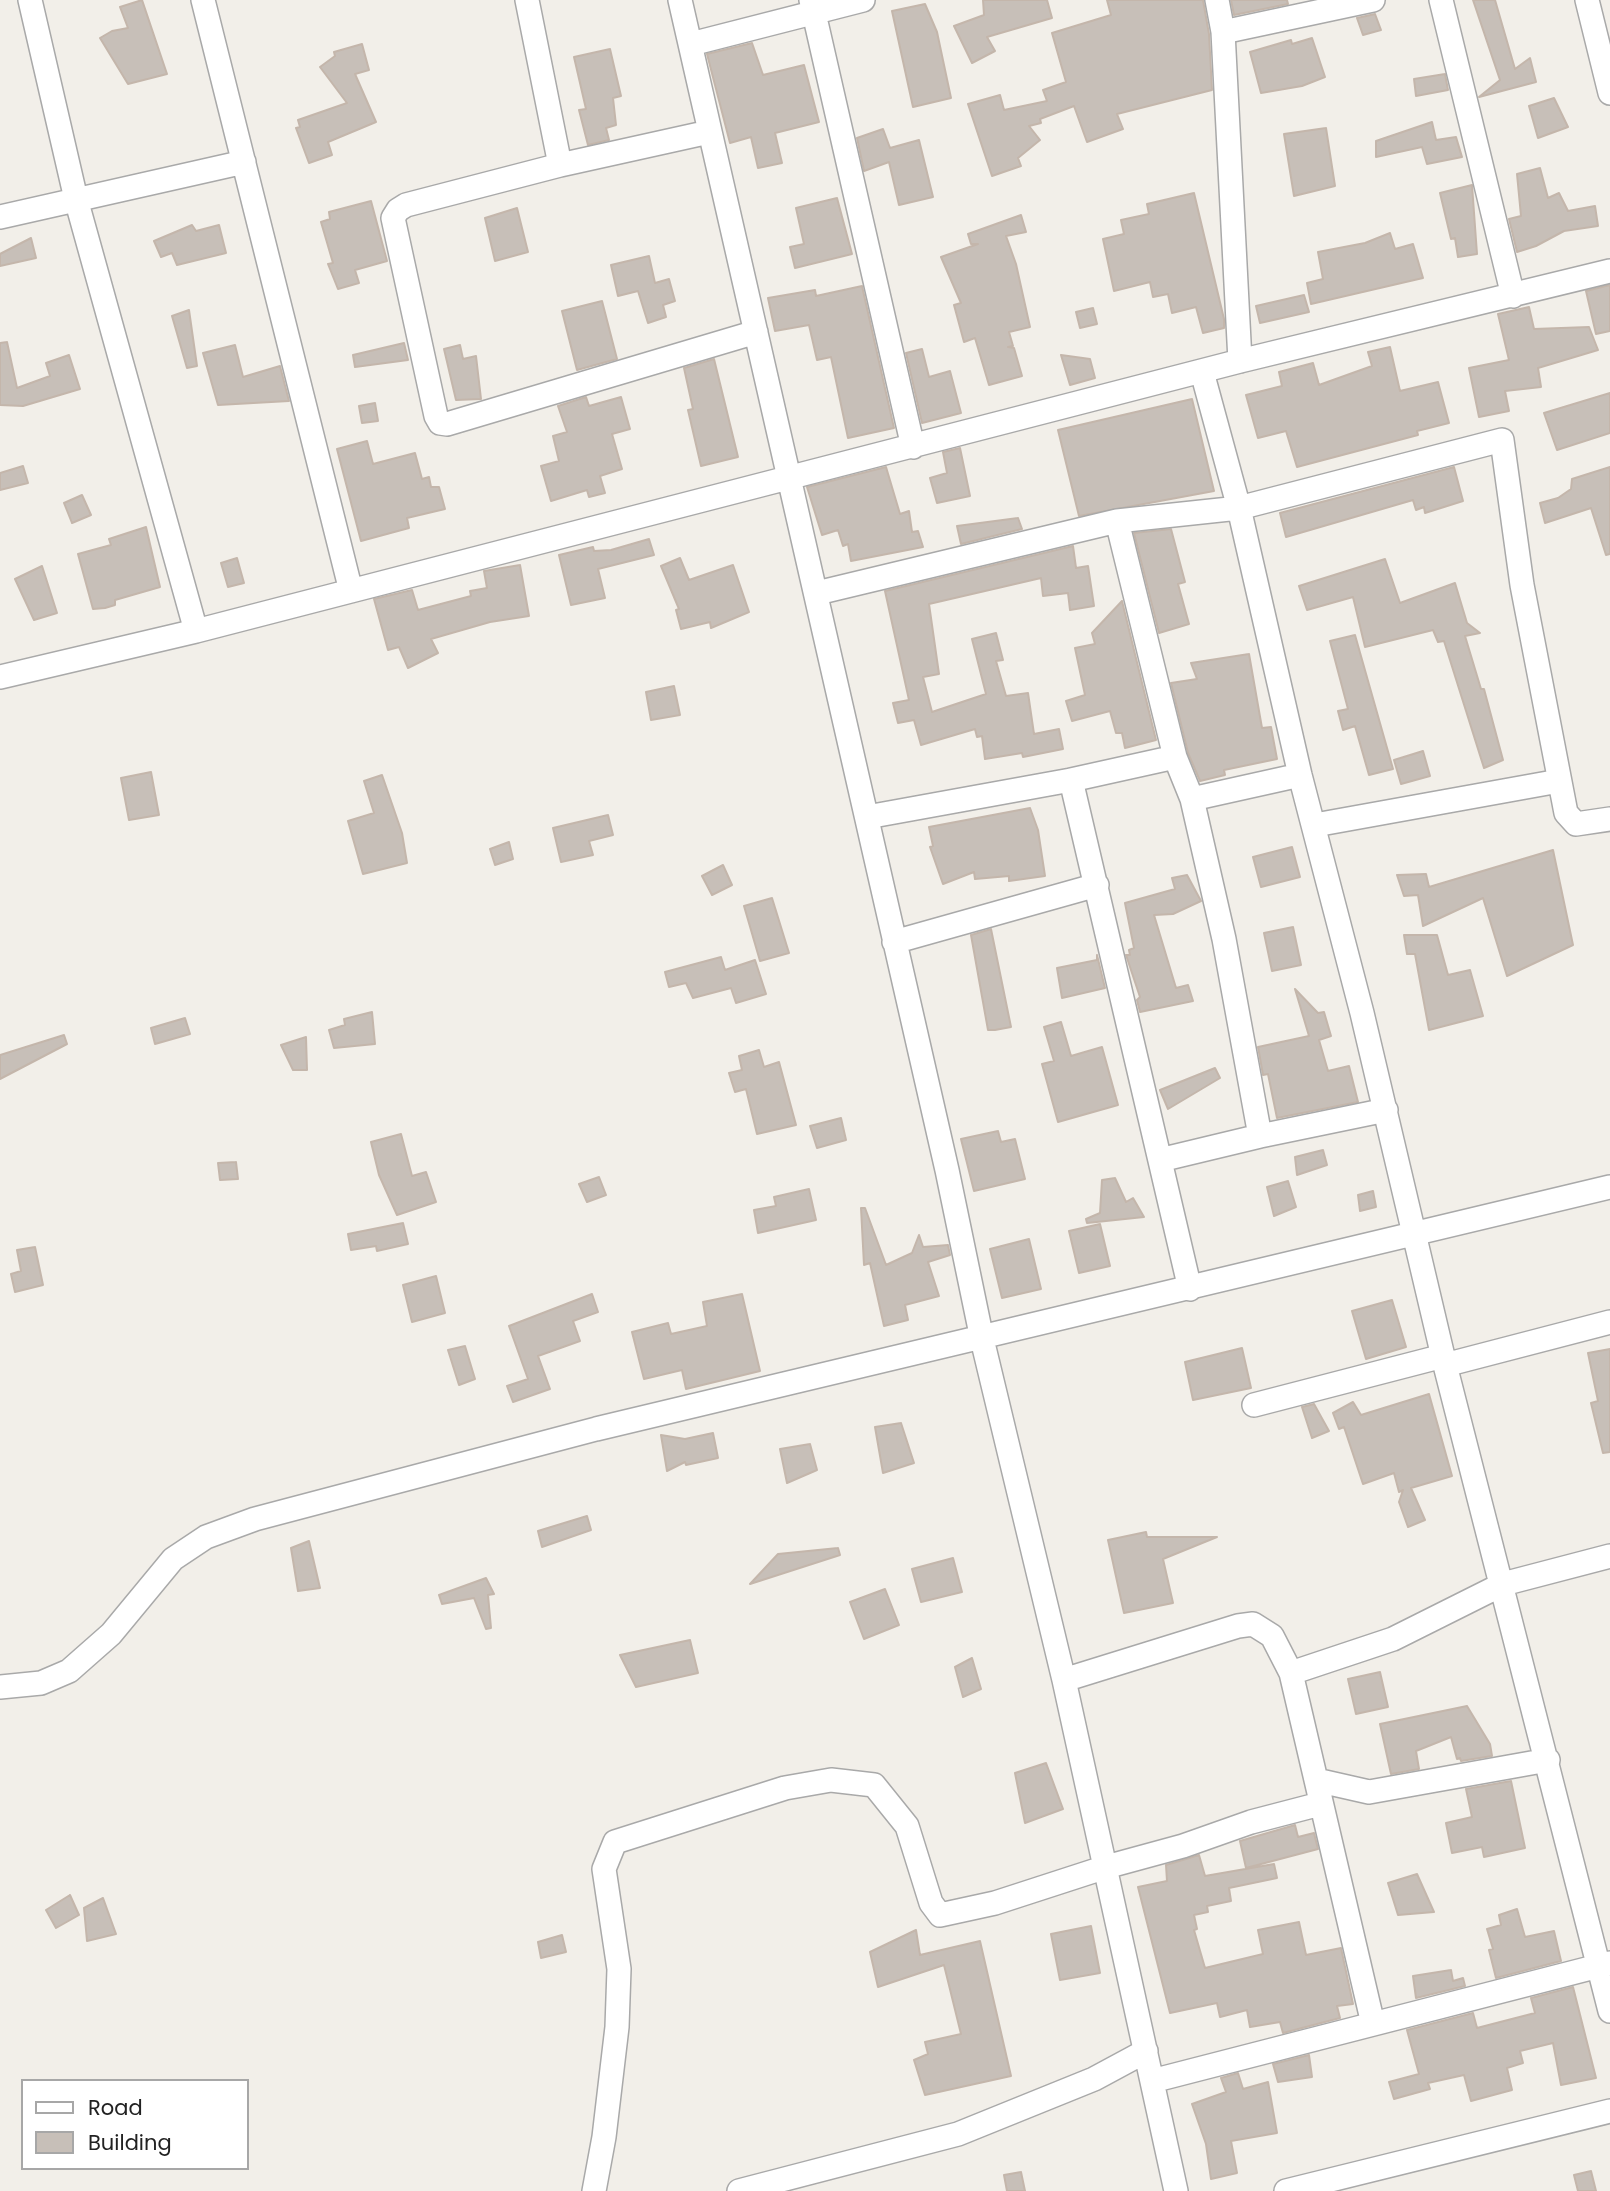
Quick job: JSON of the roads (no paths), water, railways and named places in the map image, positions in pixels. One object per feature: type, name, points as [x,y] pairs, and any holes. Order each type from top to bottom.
[{"type":"street","points":[[30,0],[76,199],[196,631]]},
{"type":"street","points":[[203,0],[351,591]]},
{"type":"street","points":[[527,0],[559,165]]},
{"type":"street","points":[[680,0],[817,593],[947,1170],[982,1339],[1064,1680],[1176,2191]]},
{"type":"street","points":[[691,44],[812,6],[863,0]]},
{"type":"street","points":[[1217,0],[1223,32],[1240,361]]},
{"type":"street","points":[[1223,32],[1373,0]]},
{"type":"street","points":[[1441,0],[1513,296]]},
{"type":"street","points":[[1587,0],[1610,93]]},
{"type":"street","points":[[812,6],[913,447]]},
{"type":"street","points":[[709,132],[559,165],[398,209],[393,218],[436,416],[440,423],[447,425],[756,332]]},
{"type":"street","points":[[0,217],[244,162]]},
{"type":"street","points":[[0,677],[196,631],[1240,361],[1610,271]]},
{"type":"street","points":[[1202,372],[1239,508],[1300,775],[1386,1110],[1444,1360],[1604,1964],[1610,2011]]},
{"type":"street","points":[[817,593],[1117,522],[1239,508],[1502,440],[1522,585],[1559,781],[1569,819],[1585,825],[1610,819]]},
{"type":"street","points":[[1117,522],[1175,757],[1192,799],[1224,939],[1260,1136]]},
{"type":"street","points":[[867,817],[1071,780],[1175,757]]},
{"type":"street","points":[[1192,799],[1300,775]]},
{"type":"street","points":[[1071,780],[1190,1289]]},
{"type":"street","points":[[1315,825],[1559,781]]},
{"type":"street","points":[[894,942],[1097,885]]},
{"type":"street","points":[[1160,1160],[1386,1110]]},
{"type":"street","points":[[0,1688],[41,1683],[69,1671],[111,1634],[173,1559],[206,1536],[255,1518],[596,1429],[1415,1236],[1610,1187]]},
{"type":"street","points":[[1254,1405],[1610,1322]]},
{"type":"street","points":[[1291,1673],[1394,1639],[1503,1584],[1610,1556]]},
{"type":"street","points":[[1064,1680],[1253,1624],[1272,1636],[1291,1673],[1373,2024]]},
{"type":"street","points":[[1316,1780],[1369,1792],[1548,1760]]},
{"type":"street","points":[[594,2191],[604,2137],[617,2027],[619,1969],[604,1869],[615,1842],[785,1788],[831,1780],[874,1785],[907,1826],[931,1903],[940,1915],[995,1903],[1320,1804]]},
{"type":"street","points":[[1152,2081],[1604,1964]]},
{"type":"street","points":[[740,2191],[958,2134],[1094,2080],[1146,2051]]},
{"type":"street","points":[[1286,2191],[1319,2188],[1610,2111]]}]
